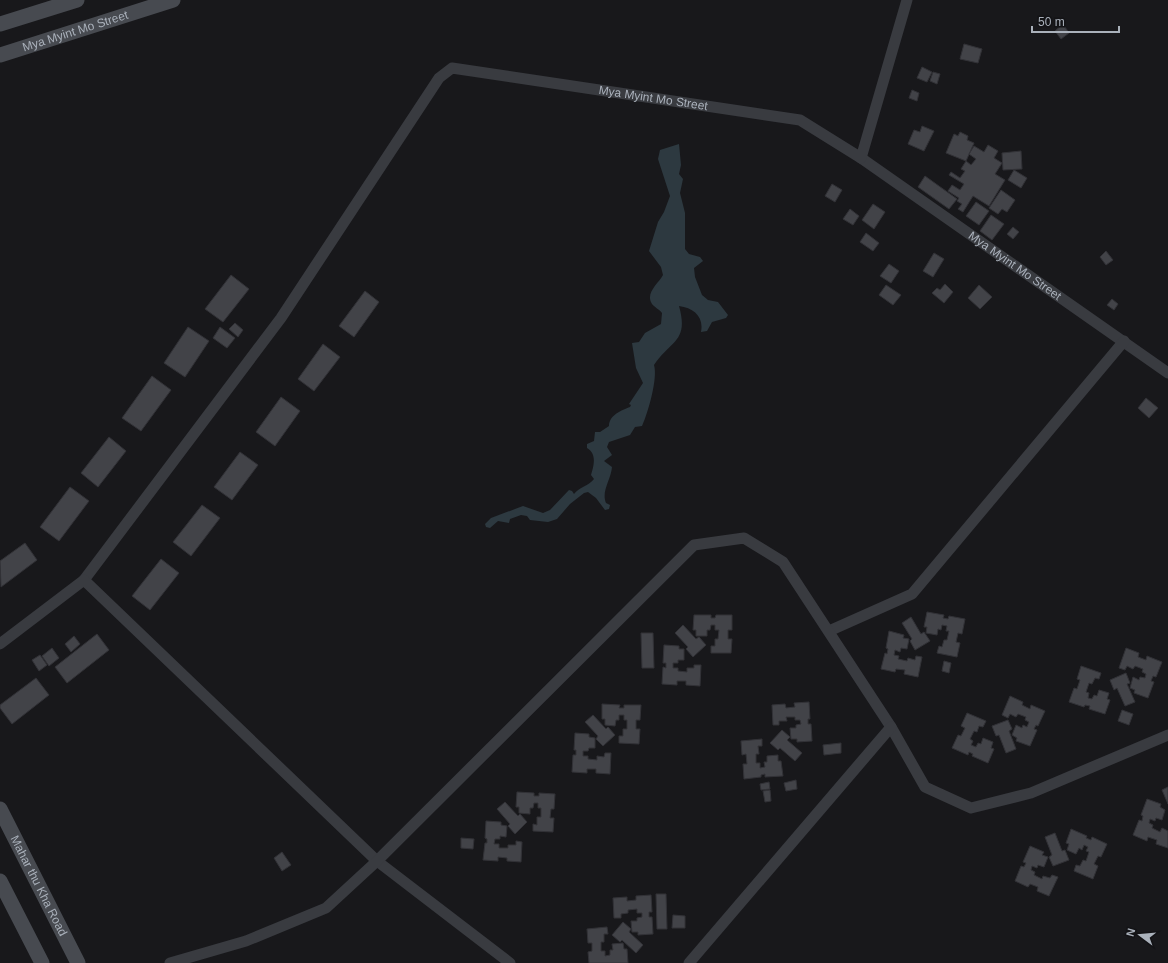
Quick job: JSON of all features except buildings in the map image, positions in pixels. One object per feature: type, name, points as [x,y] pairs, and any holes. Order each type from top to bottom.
[{"type":"main road","points":[[0,24],[77,0]]},
{"type":"main road","name":"Mya Myint Mo Street","points":[[0,55],[173,0]]},
{"type":"main road","name":"Mahar thu Kha Road","points":[[0,809],[78,963]]},
{"type":"main road","points":[[0,880],[42,963]]},
{"type":"street","points":[[861,158],[907,0]]},
{"type":"street","name":"Mya Myint Mo Street","points":[[84,580],[281,318],[439,78],[452,68],[800,120],[861,158],[1168,373]]},
{"type":"street","points":[[830,631],[912,594],[1124,342]]},
{"type":"street","points":[[170,963],[246,941],[326,908],[377,861],[694,545],[744,538],[783,562],[892,727],[925,787],[970,808],[1031,793],[1168,735]]},
{"type":"street","points":[[0,644],[84,580],[377,861],[510,963]]},
{"type":"street","points":[[689,963],[892,727]]},
{"type":"shaded area","points":[[679,144],[681,165],[679,174],[683,179],[680,193],[685,213],[685,249],[689,254],[700,257],[703,261],[694,268],[695,277],[702,295],[708,300],[718,302],[728,315],[726,318],[712,322],[707,331],[701,332],[701,322],[697,314],[689,309],[679,306],[682,327],[680,334],[677,340],[654,365],[654,387],[642,426],[635,427],[630,435],[609,442],[607,447],[612,455],[604,461],[612,467],[605,490],[605,499],[606,503],[610,505],[609,509],[605,510],[596,498],[588,492],[584,493],[570,504],[557,519],[548,522],[530,520],[527,516],[521,515],[510,519],[509,523],[498,521],[490,528],[486,527],[485,524],[491,518],[523,506],[543,513],[550,510],[569,490],[574,494],[592,481],[594,479],[591,475],[594,460],[592,453],[587,448],[587,444],[594,441],[595,432],[600,432],[609,426],[611,419],[614,416],[620,411],[630,407],[631,405],[629,404],[643,383],[636,368],[632,343],[639,342],[645,333],[661,324],[662,313],[652,304],[650,296],[651,292],[663,275],[661,267],[649,251],[658,222],[664,212],[670,196],[658,159],[660,150]]}]
